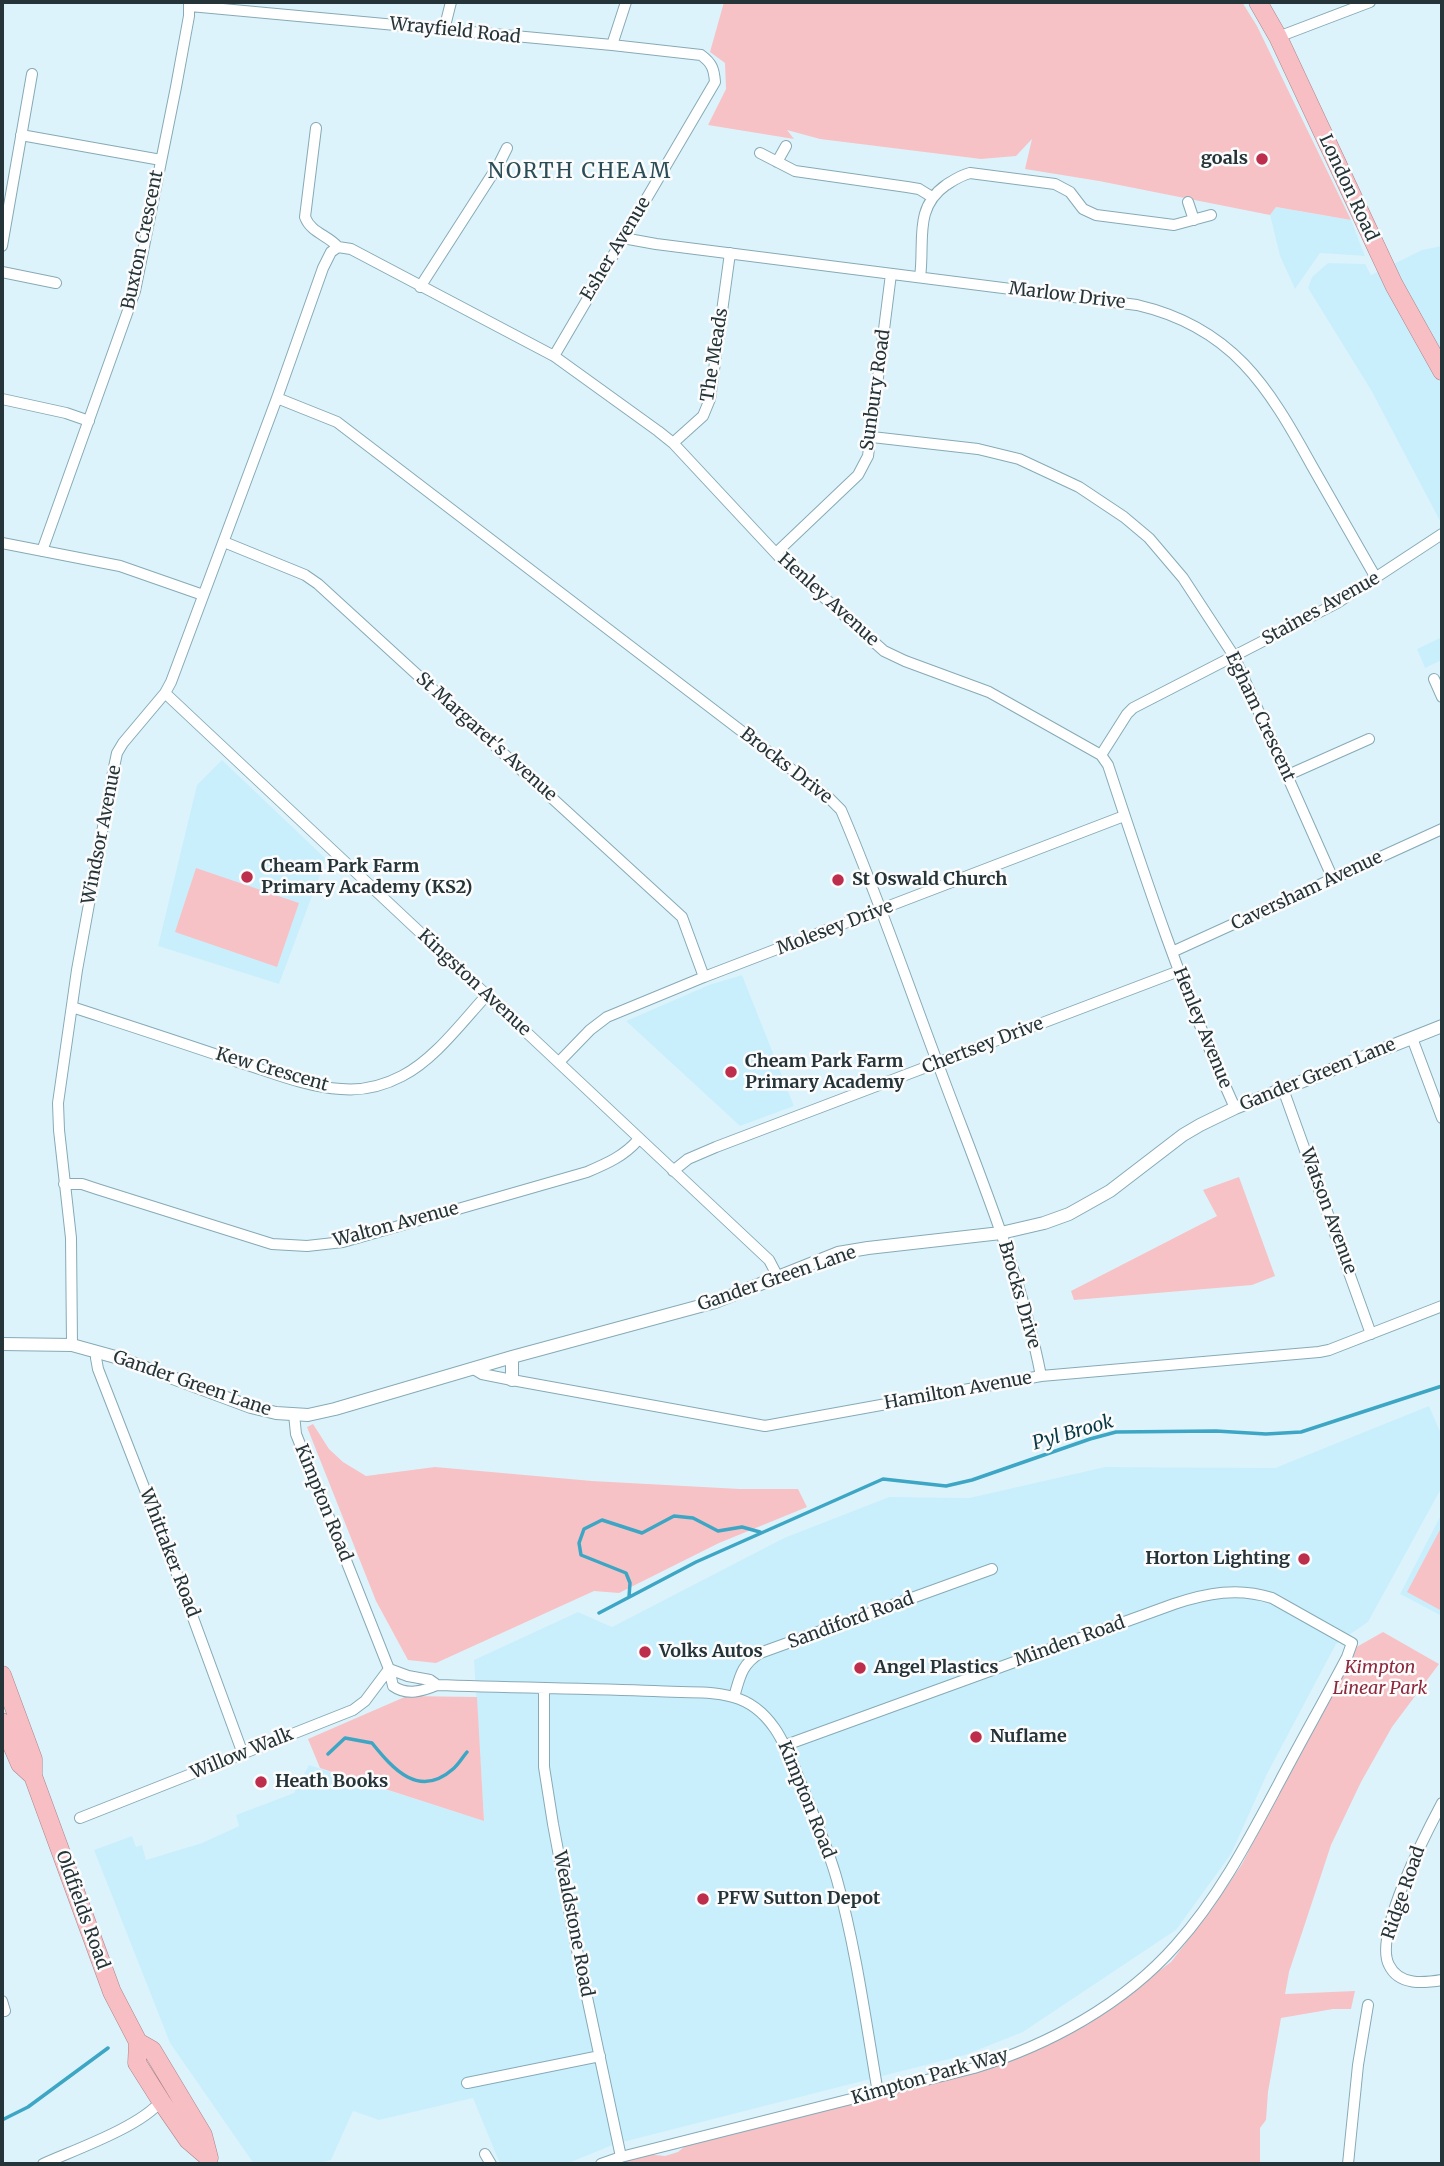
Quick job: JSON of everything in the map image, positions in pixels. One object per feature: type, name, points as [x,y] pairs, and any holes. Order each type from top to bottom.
[{"type":"highway","name":"London Road","points":[[1258,2],[1278,37],[1394,285],[1442,371]]},
{"type":"highway","name":"Oldfields Road","points":[[2,1675],[6,1713],[20,1764],[33,1776],[112,1992],[138,2042],[138,2063],[188,2140],[211,2161]]},
{"type":"highway","name":"Oldfields Road","points":[[138,2042],[152,2050],[203,2134],[211,2161]]},
{"type":"street","points":[[444,30],[451,2]]},
{"type":"street","points":[[612,45],[626,2]]},
{"type":"street","points":[[1278,37],[1370,2]]},
{"type":"street","name":"Wrayfield Road","points":[[189,4],[701,55],[714,69]]},
{"type":"street","name":"Buxton Crescent","points":[[42,551],[135,292],[176,88],[189,4]]},
{"type":"street","name":"Esher Avenue","points":[[554,356],[715,82],[714,69]]},
{"type":"street","points":[[2,246],[32,74]]},
{"type":"street","name":"Henley Avenue","points":[[316,128],[305,216],[311,228],[338,247],[351,249],[554,356],[673,443],[776,553],[884,651],[998,696],[1101,755],[1108,765],[1211,1056],[1235,1108]]},
{"type":"street","points":[[21,135],[161,160]]},
{"type":"street","points":[[777,162],[786,146]]},
{"type":"street","points":[[420,287],[507,148]]},
{"type":"street","points":[[761,153],[795,172],[919,189],[932,197]]},
{"type":"street","points":[[920,277],[922,227],[926,207],[932,197],[963,174],[980,173],[1055,184],[1070,192],[1083,209],[1096,215],[1165,225],[1211,215]]},
{"type":"street","points":[[1188,202],[1194,220]]},
{"type":"street","name":"Marlow Drive","points":[[623,238],[1137,305],[1164,311],[1205,332],[1242,360],[1278,404],[1376,578]]},
{"type":"street","name":"Windsor Avenue","points":[[72,1345],[71,1238],[58,1103],[72,1007],[117,753],[171,682],[323,268],[331,252],[338,247]]},
{"type":"street","name":"The Meads","points":[[673,443],[707,410],[730,253]]},
{"type":"street","points":[[2,272],[56,283]]},
{"type":"street","name":"Sunbury Road","points":[[776,553],[858,475],[868,456],[891,274]]},
{"type":"street","name":"Brocks Drive","points":[[277,398],[337,422],[829,798],[841,810],[1001,1233],[1032,1328],[1041,1376]]},
{"type":"street","points":[[2,399],[66,413],[89,421]]},
{"type":"street","name":"Egham Crescent","points":[[872,437],[989,451],[1019,459],[1079,487],[1124,517],[1149,538],[1183,578],[1234,656],[1333,879]]},
{"type":"street","name":"Staines Avenue","points":[[1101,755],[1133,708],[1337,603],[1442,534]]},
{"type":"street","name":"St Margaret's Avenue","points":[[224,542],[305,575],[318,584],[682,917],[704,977]]},
{"type":"street","points":[[2,543],[120,566],[203,595]]},
{"type":"street","points":[[1434,680],[1442,697]]},
{"type":"street","name":"Kingston Avenue","points":[[165,693],[559,1062],[638,1140],[769,1260],[778,1277]]},
{"type":"street","points":[[1288,775],[1369,739]]},
{"type":"street","name":"Molesey Drive","points":[[559,1062],[590,1030],[607,1017],[704,977],[1125,816]]},
{"type":"street","name":"Caversham Avenue","points":[[1172,952],[1442,829]]},
{"type":"street","name":"Chertsey Drive","points":[[673,1171],[688,1159],[716,1147],[1179,971]]},
{"type":"street","name":"Kew Crescent","points":[[72,1007],[295,1080],[338,1089],[359,1090],[380,1086],[416,1068],[429,1058],[486,996]]},
{"type":"street","name":"Gander Green Lane","points":[[2,1344],[72,1345],[251,1406],[276,1413],[308,1415],[715,1302],[838,1254],[881,1246],[1001,1233],[1044,1223],[1110,1191],[1183,1135],[1235,1108],[1442,1026]]},
{"type":"street","points":[[1412,1038],[1442,1118]]},
{"type":"street","name":"Watson Avenue","points":[[1283,1089],[1371,1334]]},
{"type":"street","name":"Walton Avenue","points":[[64,1184],[82,1184],[271,1244],[323,1245],[343,1242],[587,1172],[614,1161],[638,1140]]},
{"type":"street","name":"Hamilton Avenue","points":[[472,1368],[482,1374],[512,1380],[765,1426],[1041,1376],[1319,1352],[1442,1306]]},
{"type":"street","name":"Whittaker Road","points":[[97,1352],[99,1369],[243,1754]]},
{"type":"street","points":[[512,1357],[512,1380]]},
{"type":"street","name":"Kimpton Road","points":[[294,1414],[296,1434],[389,1668],[393,1686],[399,1690],[423,1691],[437,1685],[628,1690],[734,1697],[758,1710],[768,1720],[786,1745],[820,1828],[838,1882],[878,2093]]},
{"type":"street","name":"Sandiford Road","points":[[734,1697],[744,1667],[760,1653],[992,1569]]},
{"type":"street","name":"Minden Road","points":[[786,1745],[1206,1594],[1229,1592],[1259,1594],[1272,1598],[1352,1643]]},
{"type":"street","name":"Kimpton Park Way","points":[[601,2164],[993,2062],[1057,2035],[1087,2018],[1155,1966],[1176,1946],[1200,1916],[1237,1860],[1348,1657],[1352,1643]]},
{"type":"street","name":"Kimpton Road","points":[[389,1668],[408,1676],[430,1680],[437,1685]]},
{"type":"street","name":"Willow Walk","points":[[79,1818],[353,1710],[365,1702],[389,1668]]},
{"type":"street","name":"Wealdstone Road","points":[[544,1689],[544,1767],[553,1824],[621,2157]]},
{"type":"street","name":"Ridge Road","points":[[1442,1803],[1412,1863],[1385,1941],[1385,1954],[1395,1974],[1415,1982],[1442,1980]]},
{"type":"street","points":[[1348,2164],[1358,2065],[1368,2005]]},
{"type":"street","points":[[467,2083],[600,2056]]},
{"type":"street","points":[[43,2164],[137,2121],[161,2101]]},
{"type":"street","points":[[485,2154],[491,2164]]},
{"type":"shaded area","points":[[1275,207],[1351,220],[1365,256],[1320,253],[1295,289],[1280,256],[1270,215]]},
{"type":"shaded area","points":[[1442,246],[1440,521],[1371,390],[1308,288],[1312,277],[1328,263],[1365,264],[1371,275],[1422,250]]},
{"type":"shaded area","points":[[1442,637],[1442,660],[1425,668],[1417,649]]},
{"type":"shaded area","name":"Cheam Park Farm Primary Academy (KS2)","points":[[222,760],[326,859],[279,984],[158,946],[197,785]]},
{"type":"shaded area","name":"Cheam Park Farm Primary Academy","points":[[742,975],[794,1106],[740,1126],[626,1021],[709,985]]},
{"type":"shaded area","points":[[1429,1406],[1442,1436],[1442,1487],[1368,1622],[1336,1644],[1267,1774],[1231,1854],[1176,1930],[1023,2032],[965,2055],[615,2144],[566,2164],[500,2164],[473,2098],[379,2120],[353,2111],[331,2160],[316,2164],[254,2164],[170,2043],[94,1850],[132,1836],[136,1847],[142,1845],[146,1860],[202,1843],[239,1826],[236,1815],[294,1793],[309,1765],[484,1821],[474,1660],[578,1612],[612,1627],[784,1538],[889,1497],[969,1498],[1105,1467],[1275,1468]]},
{"type":"shaded area","points":[[1442,1513],[1442,1616],[1400,1594]]},
{"type":"green space","points":[[724,2],[1242,2],[1257,26],[1351,220],[1276,207],[1270,215],[1025,169],[1032,139],[1016,156],[981,159],[820,139],[787,130],[794,139],[708,125],[726,89],[725,63],[710,52]]},
{"type":"green space","points":[[196,868],[299,903],[277,967],[175,932]]},
{"type":"green space","points":[[1239,1177],[1275,1276],[1252,1285],[1074,1300],[1071,1291],[1217,1216],[1203,1190]]},
{"type":"green space","points":[[313,1424],[329,1449],[343,1462],[366,1476],[435,1467],[592,1481],[740,1489],[798,1489],[807,1507],[719,1543],[619,1593],[594,1591],[436,1663],[408,1660],[376,1601],[307,1427]]},
{"type":"green space","points":[[1442,1526],[1442,1611],[1407,1592]]},
{"type":"green space","name":"Kimpton Linear Park","points":[[1383,1632],[1439,1664],[1392,1727],[1361,1782],[1331,1845],[1289,1972],[1285,1994],[1355,1991],[1351,2009],[1333,2009],[1281,2018],[1266,2120],[1260,2128],[1260,2164],[618,2164],[645,2154],[665,2156],[678,2152],[691,2141],[974,2072],[1087,2025],[1171,1962],[1212,1909],[1242,1864],[1353,1649]]},
{"type":"green space","points":[[407,1696],[477,1697],[484,1821],[320,1768],[308,1739]]},
{"type":"waterway","name":"Pyl Brook","points":[[599,1613],[696,1562],[883,1479],[946,1486],[972,1480],[1116,1432],[1301,1432],[1442,1386]]},
{"type":"waterway","name":"Pyl Brook","points":[[629,1597],[630,1583],[626,1573],[581,1555],[579,1543],[584,1529],[602,1520],[642,1533],[674,1516],[693,1518],[718,1531],[742,1527],[760,1532]]},
{"type":"waterway","name":"Pyl Brook","points":[[328,1754],[345,1738],[372,1743],[398,1771],[418,1781],[429,1781],[441,1778],[453,1769],[467,1752]]},
{"type":"waterway","points":[[2,2120],[28,2107],[108,2048]]},
{"type":"place","name":"goals","points":[[1262,159]]},
{"type":"place","name":"Cheam Park Farm Primary Academy (KS2)","points":[[247,877]]},
{"type":"place","name":"St Oswald Church","points":[[838,880]]},
{"type":"place","name":"Cheam Park Farm Primary Academy","points":[[731,1072]]},
{"type":"place","name":"Horton Lighting","points":[[1304,1559]]},
{"type":"place","name":"Volks Autos","points":[[645,1652]]},
{"type":"place","name":"Angel Plastics","points":[[860,1668]]},
{"type":"place","name":"Nuflame","points":[[976,1737]]},
{"type":"place","name":"Heath Books","points":[[261,1782]]},
{"type":"place","name":"PFW Sutton Depot","points":[[703,1899]]},
{"type":"district","name":"NORTH CHEAM","points":[[580,172]]}]
